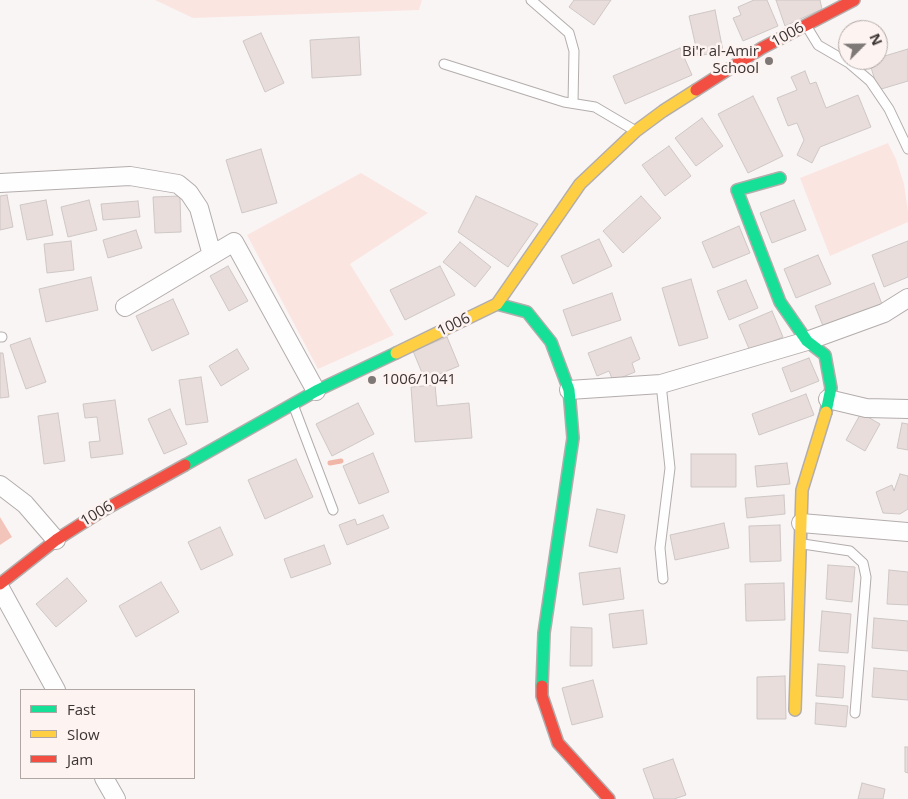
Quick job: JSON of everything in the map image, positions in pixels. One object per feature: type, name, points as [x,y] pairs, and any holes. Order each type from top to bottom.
[{"type":"street","name":"1006","points":[[0,584],[56,540],[100,512],[316,391],[496,304],[580,184],[636,132],[663,111],[762,48],[854,0]]},
{"type":"street","points":[[0,183],[130,176],[178,184],[189,193],[198,208],[212,255]]},
{"type":"street","points":[[780,178],[737,190],[780,302],[807,341],[825,355],[831,388],[802,490],[795,710]]},
{"type":"street","points":[[125,307],[234,242],[316,391]]},
{"type":"street","points":[[569,390],[661,384],[807,341],[884,313],[908,298]]},
{"type":"street","points":[[496,304],[527,312],[551,342],[569,390],[572,438],[544,633],[542,696],[558,743],[609,799]]},
{"type":"street","points":[[828,399],[866,408],[908,409]]},
{"type":"street","points":[[0,485],[25,504],[56,540]]},
{"type":"street","points":[[801,522],[908,532]]},
{"type":"street","points":[[0,588],[55,689]]},
{"type":"street","points":[[105,779],[116,799]]},
{"type":"lane","points":[[531,0],[569,34],[574,51],[573,103]]},
{"type":"lane","points":[[806,24],[818,45],[849,62],[870,81],[889,109],[908,149]]},
{"type":"lane","points":[[444,64],[564,102],[595,108],[636,132]]},
{"type":"lane","points":[[661,384],[670,468],[660,548],[663,579]]},
{"type":"lane","points":[[293,404],[334,510]]},
{"type":"lane","points":[[800,544],[850,551],[863,563],[866,577],[856,713]]},
{"type":"shaded area","points":[[155,0],[422,0],[419,10],[193,18]]},
{"type":"shaded area","points":[[888,143],[896,159],[904,184],[908,222],[830,256],[800,178]]},
{"type":"shaded area","points":[[361,173],[428,213],[350,264],[394,335],[318,369],[247,235]]},
{"type":"shaded area","points":[[0,517],[12,537],[0,545]]},
{"type":"building","points":[[574,0],[611,0],[594,25],[569,7]]},
{"type":"building","points":[[754,0],[767,0],[778,26],[743,41],[733,18],[741,15],[738,7]]},
{"type":"building","points":[[776,0],[820,0],[822,9],[785,26]]},
{"type":"building","points":[[715,10],[723,51],[698,56],[689,16]]},
{"type":"building","points":[[261,33],[284,83],[265,92],[243,41]]},
{"type":"building","points":[[359,37],[361,75],[312,78],[310,40]]},
{"type":"building","points":[[680,48],[692,75],[625,104],[613,76]]},
{"type":"building","points":[[908,49],[908,81],[878,90],[872,70],[888,70],[888,55]]},
{"type":"building","points":[[805,71],[810,84],[816,82],[826,108],[858,95],[871,127],[820,147],[812,163],[797,155],[804,140],[797,123],[788,126],[777,98],[797,90],[791,77]]},
{"type":"building","points":[[753,96],[783,156],[748,173],[718,114]]},
{"type":"building","points":[[702,118],[723,146],[696,166],[675,138]]},
{"type":"building","points":[[669,146],[691,176],[665,196],[642,165]]},
{"type":"building","points":[[261,149],[277,203],[242,213],[226,160]]},
{"type":"building","points":[[7,195],[13,227],[0,230],[0,196]]},
{"type":"building","points":[[180,196],[181,232],[155,233],[153,197]]},
{"type":"building","points":[[476,196],[538,224],[508,267],[458,232]]},
{"type":"building","points":[[641,196],[661,218],[623,253],[603,231]]},
{"type":"building","points":[[46,200],[53,235],[27,240],[20,205]]},
{"type":"building","points":[[89,200],[97,230],[68,237],[61,207]]},
{"type":"building","points":[[794,200],[806,230],[772,243],[760,213]]},
{"type":"building","points":[[138,201],[140,217],[103,220],[101,204]]},
{"type":"building","points":[[739,226],[750,253],[713,268],[702,242]]},
{"type":"building","points":[[136,230],[142,248],[108,258],[103,240]]},
{"type":"building","points":[[599,239],[612,266],[573,284],[561,256]]},
{"type":"building","points":[[71,241],[74,270],[47,273],[44,244]]},
{"type":"building","points":[[908,241],[908,277],[884,287],[872,255]]},
{"type":"building","points":[[460,242],[491,267],[475,287],[443,262]]},
{"type":"building","points":[[818,255],[831,284],[796,298],[784,269]]},
{"type":"building","points":[[228,266],[248,301],[229,311],[210,276]]},
{"type":"building","points":[[440,266],[455,295],[405,320],[390,290]]},
{"type":"building","points":[[91,277],[98,310],[46,322],[39,289]]},
{"type":"building","points":[[691,279],[708,338],[679,346],[662,288]]},
{"type":"building","points":[[746,280],[758,308],[729,320],[717,291]]},
{"type":"building","points":[[874,283],[883,307],[825,331],[815,306]]},
{"type":"building","points":[[612,293],[621,320],[572,336],[563,310]]},
{"type":"building","points":[[173,299],[189,334],[152,351],[136,316]]},
{"type":"building","points":[[772,311],[783,337],[750,351],[739,325]]},
{"type":"building","points":[[447,337],[459,366],[425,380],[413,351]]},
{"type":"building","points":[[631,337],[640,359],[632,363],[635,372],[613,381],[609,371],[597,376],[588,353]]},
{"type":"building","points":[[30,338],[46,382],[26,389],[10,345]]},
{"type":"building","points":[[237,349],[249,369],[221,386],[209,366]]},
{"type":"building","points":[[0,353],[3,353],[9,397],[0,398]]},
{"type":"building","points":[[809,358],[819,381],[791,392],[782,368]]},
{"type":"building","points":[[201,377],[208,422],[186,425],[179,380]]},
{"type":"building","points":[[435,385],[437,406],[469,403],[472,438],[415,442],[411,387]]},
{"type":"building","points":[[806,394],[814,415],[759,435],[752,414]]},
{"type":"building","points":[[115,400],[123,454],[91,458],[89,442],[100,441],[97,417],[85,418],[83,404]]},
{"type":"building","points":[[358,403],[374,434],[332,456],[316,424]]},
{"type":"building","points":[[170,409],[187,444],[164,454],[148,419]]},
{"type":"building","points":[[58,413],[65,461],[44,464],[38,416]]},
{"type":"building","points":[[861,413],[880,424],[865,451],[846,440]]},
{"type":"building","points":[[902,423],[908,424],[908,450],[897,448]]},
{"type":"building","points":[[373,453],[389,492],[359,504],[343,466]]},
{"type":"building","points":[[691,454],[736,454],[736,487],[691,487]]},
{"type":"building","points":[[296,459],[313,497],[265,519],[248,480]]},
{"type":"building","points":[[787,463],[790,484],[757,487],[755,466]]},
{"type":"building","points":[[900,474],[908,476],[908,509],[900,514],[883,513],[876,492],[892,485],[894,491]]},
{"type":"building","points":[[784,495],[785,514],[747,518],[745,498]]},
{"type":"building","points":[[597,509],[625,515],[617,553],[589,546]]},
{"type":"building","points":[[383,515],[389,528],[347,545],[339,525],[355,519],[357,525]]},
{"type":"building","points":[[724,523],[729,548],[675,560],[670,535]]},
{"type":"building","points":[[780,525],[781,561],[750,562],[749,526]]},
{"type":"building","points":[[220,527],[233,555],[201,570],[188,542]]},
{"type":"building","points":[[324,545],[331,564],[291,578],[284,559]]},
{"type":"building","points":[[828,565],[855,567],[852,602],[826,599]]},
{"type":"building","points":[[620,568],[624,599],[583,605],[579,573]]},
{"type":"building","points":[[889,570],[908,572],[908,605],[887,604]]},
{"type":"building","points":[[67,578],[87,601],[56,627],[36,604]]},
{"type":"building","points":[[161,582],[179,612],[136,637],[119,606]]},
{"type":"building","points":[[784,583],[785,620],[746,621],[745,584]]},
{"type":"building","points":[[643,610],[647,644],[613,648],[609,614]]},
{"type":"building","points":[[822,611],[851,614],[848,653],[819,651]]},
{"type":"building","points":[[874,618],[908,621],[908,651],[872,648]]},
{"type":"building","points":[[571,627],[592,628],[592,666],[570,666]]},
{"type":"building","points":[[818,664],[845,666],[843,698],[816,696]]},
{"type":"building","points":[[874,668],[908,671],[908,700],[872,697]]},
{"type":"building","points":[[785,676],[786,719],[757,719],[757,677]]},
{"type":"building","points":[[593,680],[603,717],[572,725],[562,688]]},
{"type":"building","points":[[816,703],[848,706],[846,727],[815,724]]},
{"type":"building","points":[[905,747],[908,747],[908,773],[905,772]]},
{"type":"building","points":[[673,759],[686,795],[674,799],[654,799],[643,769]]},
{"type":"building","points":[[862,783],[885,789],[883,799],[858,799]]},
{"type":"waterway","points":[[330,463],[341,461]]},
{"type":"traffic: fast","points":[[780,178],[737,190],[780,302],[807,341],[825,355],[831,388],[826,412]]},
{"type":"traffic: fast","points":[[497,304],[527,312],[551,342],[569,390],[573,438],[544,633],[542,686]]},
{"type":"traffic: fast","points":[[185,465],[316,391],[396,353]]},
{"type":"traffic: slow","points":[[396,353],[497,304],[580,184],[636,131],[696,90]]},
{"type":"traffic: slow","points":[[795,710],[802,490],[826,412]]},
{"type":"traffic: jam","points":[[696,90],[762,48],[854,0]]},
{"type":"traffic: jam","points":[[0,584],[56,540],[100,512],[185,465]]},
{"type":"traffic: jam","points":[[542,686],[542,696],[558,743],[609,799]]},
{"type":"place","name":"Bi'r al-Amir School","points":[[769,61]]},
{"type":"place","name":"1006/1041","points":[[372,380]]}]
